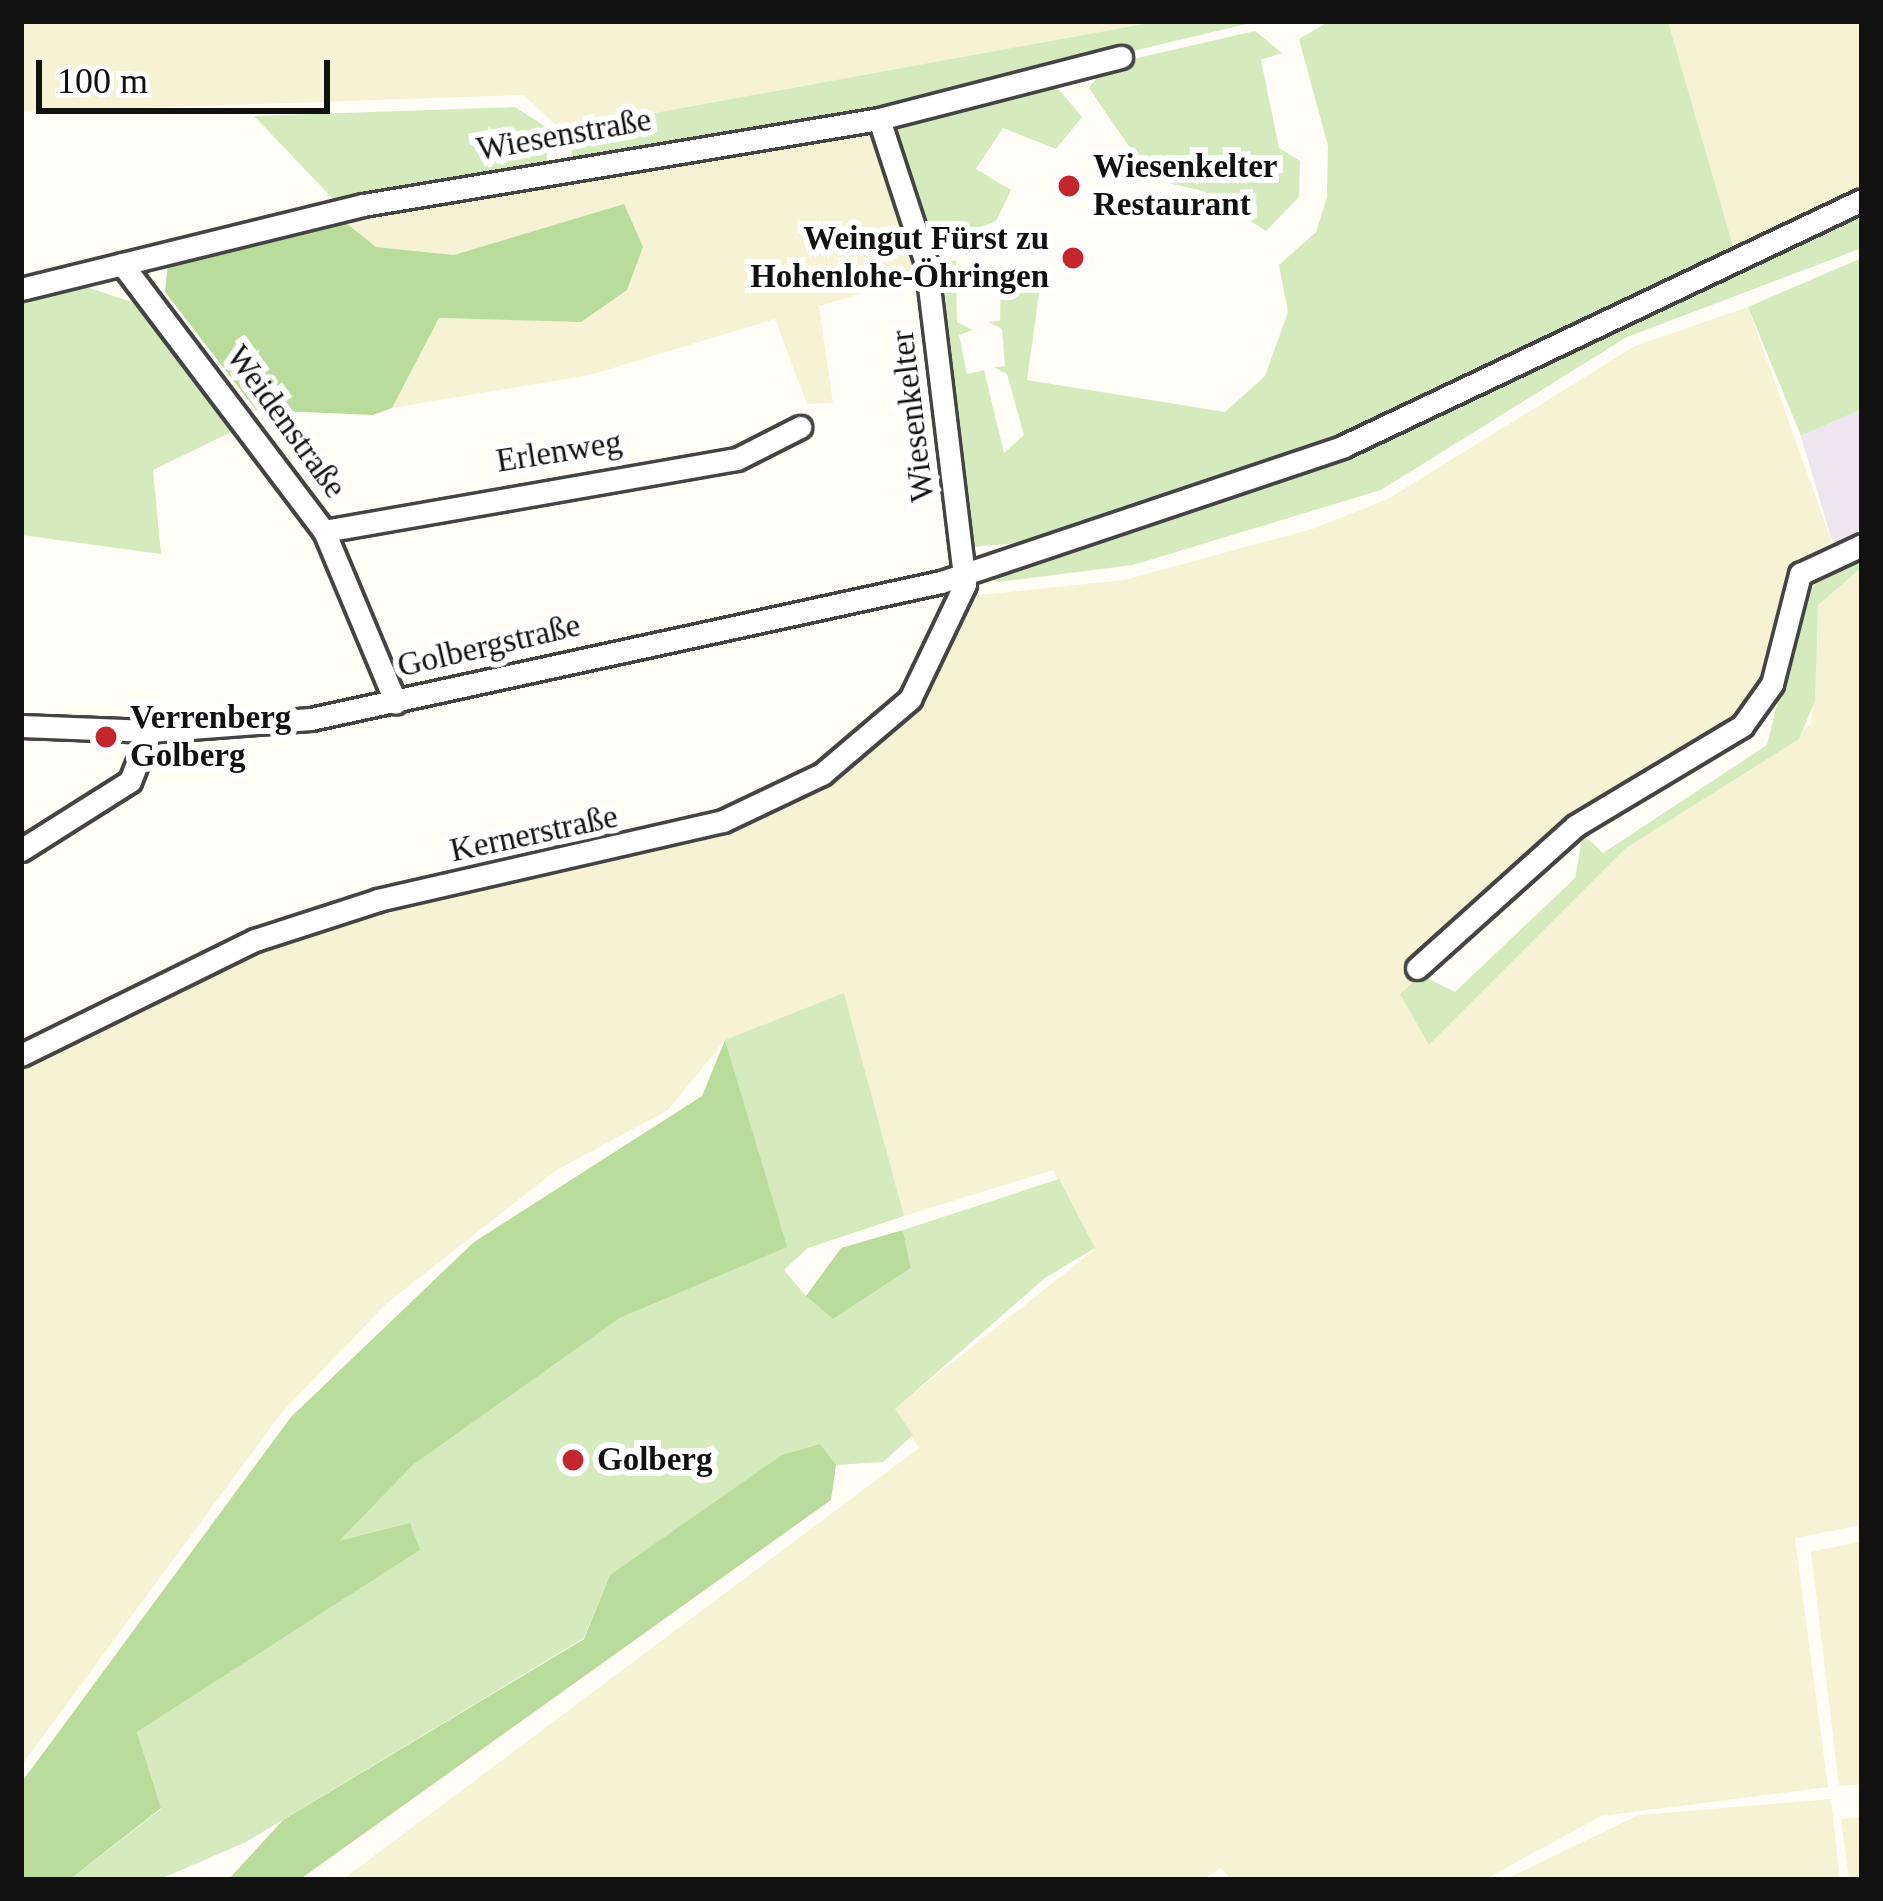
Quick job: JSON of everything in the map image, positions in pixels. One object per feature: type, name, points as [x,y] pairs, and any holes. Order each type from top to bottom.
[{"type":"street","name":"Wiesenstraße","points":[[21,289],[363,205],[879,119],[1121,57]]},
{"type":"street","name":"Wiesenkelter","points":[[879,119],[926,262],[963,569]]},
{"type":"street","name":"Golbergstraße","points":[[21,725],[150,731],[396,703],[963,569],[1344,446],[1862,200]]},
{"type":"street","name":"Weidenstraße","points":[[122,264],[324,531],[396,703]]},
{"type":"street","name":"Erlenweg","points":[[324,531],[737,459],[800,427]]},
{"type":"street","points":[[1417,968],[1575,826],[1742,726],[1772,684],[1800,574],[1862,545]]},
{"type":"street","name":"Kernerstraße","points":[[21,1055],[255,940],[378,900],[638,847],[823,774],[910,699],[957,610],[963,569]]},
{"type":"street","points":[[21,850],[130,782],[150,731]]},
{"type":"shaded area","points":[[21,21],[1160,21],[561,130],[524,95],[21,112]]},
{"type":"shaded area","points":[[1668,21],[1862,21],[1862,192],[1735,253]]},
{"type":"shaded area","points":[[867,119],[919,276],[819,306],[833,403],[807,404],[775,319],[590,375],[392,408],[439,318],[580,322],[624,204],[455,255],[376,247],[341,219]]},
{"type":"shaded area","points":[[1748,307],[1835,551],[1777,689],[1576,833],[1401,994],[1430,1044],[1626,848],[1811,724],[1818,604],[1862,567],[1862,1525],[1795,1538],[1828,1787],[1601,1816],[1484,1880],[1231,1880],[1221,1868],[1202,1880],[342,1880],[919,1448],[894,1409],[1095,1249],[1053,1170],[904,1216],[844,994],[725,1040],[668,1110],[555,1171],[386,1304],[282,1412],[21,1766],[21,1063],[260,946],[725,828],[830,778],[912,709],[969,596],[1124,580],[1312,529],[1388,499],[1635,346]]},
{"type":"shaded area","points":[[1862,409],[1862,538],[1835,551],[1801,436]]},
{"type":"shaded area","points":[[1862,1541],[1862,1784],[1839,1786],[1811,1552]]},
{"type":"shaded area","points":[[1831,1799],[1840,1880],[1504,1880],[1639,1815]]},
{"type":"shaded area","points":[[1862,1817],[1862,1880],[1849,1880],[1841,1819]]},
{"type":"green space","points":[[1160,21],[1259,21],[888,109],[591,159],[574,157],[561,130]]},
{"type":"green space","points":[[1330,21],[1668,21],[1735,253],[1320,444],[1039,541],[972,547],[937,266],[956,260],[957,322],[973,330],[959,335],[967,374],[984,370],[1004,453],[1024,435],[1007,374],[994,367],[1005,366],[1002,329],[988,322],[1000,321],[1001,279],[1051,287],[1039,294],[1027,380],[1225,412],[1265,376],[1288,312],[1279,265],[1316,232],[1327,197],[1328,146],[1299,39]]},
{"type":"green space","points":[[1255,31],[1282,53],[1261,60],[1279,148],[1300,161],[1299,197],[1266,231],[1203,191],[1151,179],[1089,88],[1107,65]]},
{"type":"green space","points":[[1050,79],[1082,117],[1056,149],[1003,128],[976,169],[1011,190],[996,221],[928,247],[892,126]]},
{"type":"green space","points":[[515,107],[546,127],[547,165],[338,204],[254,116]]},
{"type":"green space","points":[[624,204],[643,247],[627,290],[581,322],[439,318],[392,408],[373,415],[256,410],[165,292],[168,264],[184,256],[341,219],[376,247],[454,255]]},
{"type":"green space","points":[[1862,214],[1862,248],[1627,337],[1381,490],[1133,565],[997,582],[990,570],[1350,453],[1588,331]]},
{"type":"green space","points":[[1862,258],[1862,409],[1801,436],[1748,307]]},
{"type":"green space","points":[[77,284],[141,305],[240,428],[153,470],[161,554],[21,535],[21,296]]},
{"type":"green space","points":[[1862,550],[1862,567],[1818,605],[1815,701],[1799,739],[1626,848],[1429,1045],[1400,994],[1421,975],[1455,992],[1575,878],[1583,834],[1603,853],[1767,745],[1802,604],[1821,575]]},
{"type":"green space","points":[[844,993],[904,1216],[808,1248],[784,1270],[806,1296],[833,1319],[911,1268],[903,1230],[1059,1179],[1095,1248],[1045,1278],[895,1409],[913,1435],[883,1462],[836,1465],[820,1445],[610,1575],[584,1638],[246,1842],[158,1880],[69,1880],[161,1809],[137,1732],[420,1550],[337,1542],[413,1465],[620,1318],[786,1247],[725,1040]]},
{"type":"green space","points":[[725,1040],[787,1247],[620,1318],[413,1465],[339,1541],[410,1523],[420,1550],[137,1732],[161,1808],[69,1880],[21,1880],[21,1783],[291,1417],[474,1242],[702,1096]]},
{"type":"green space","points":[[903,1230],[911,1268],[833,1319],[806,1296],[841,1248]]},
{"type":"green space","points":[[820,1444],[836,1465],[831,1500],[299,1880],[228,1880],[283,1820],[584,1639],[610,1575],[782,1455]]},
{"type":"place","name":"Wiesenkelter Restaurant","points":[[1069,186]]},
{"type":"place","name":"Weingut Fürst zu Hohenlohe-Öhringen","points":[[1073,258]]},
{"type":"place","name":"Verrenberg Golberg","points":[[106,737]]},
{"type":"place","name":"Golberg","points":[[573,1460]]}]
